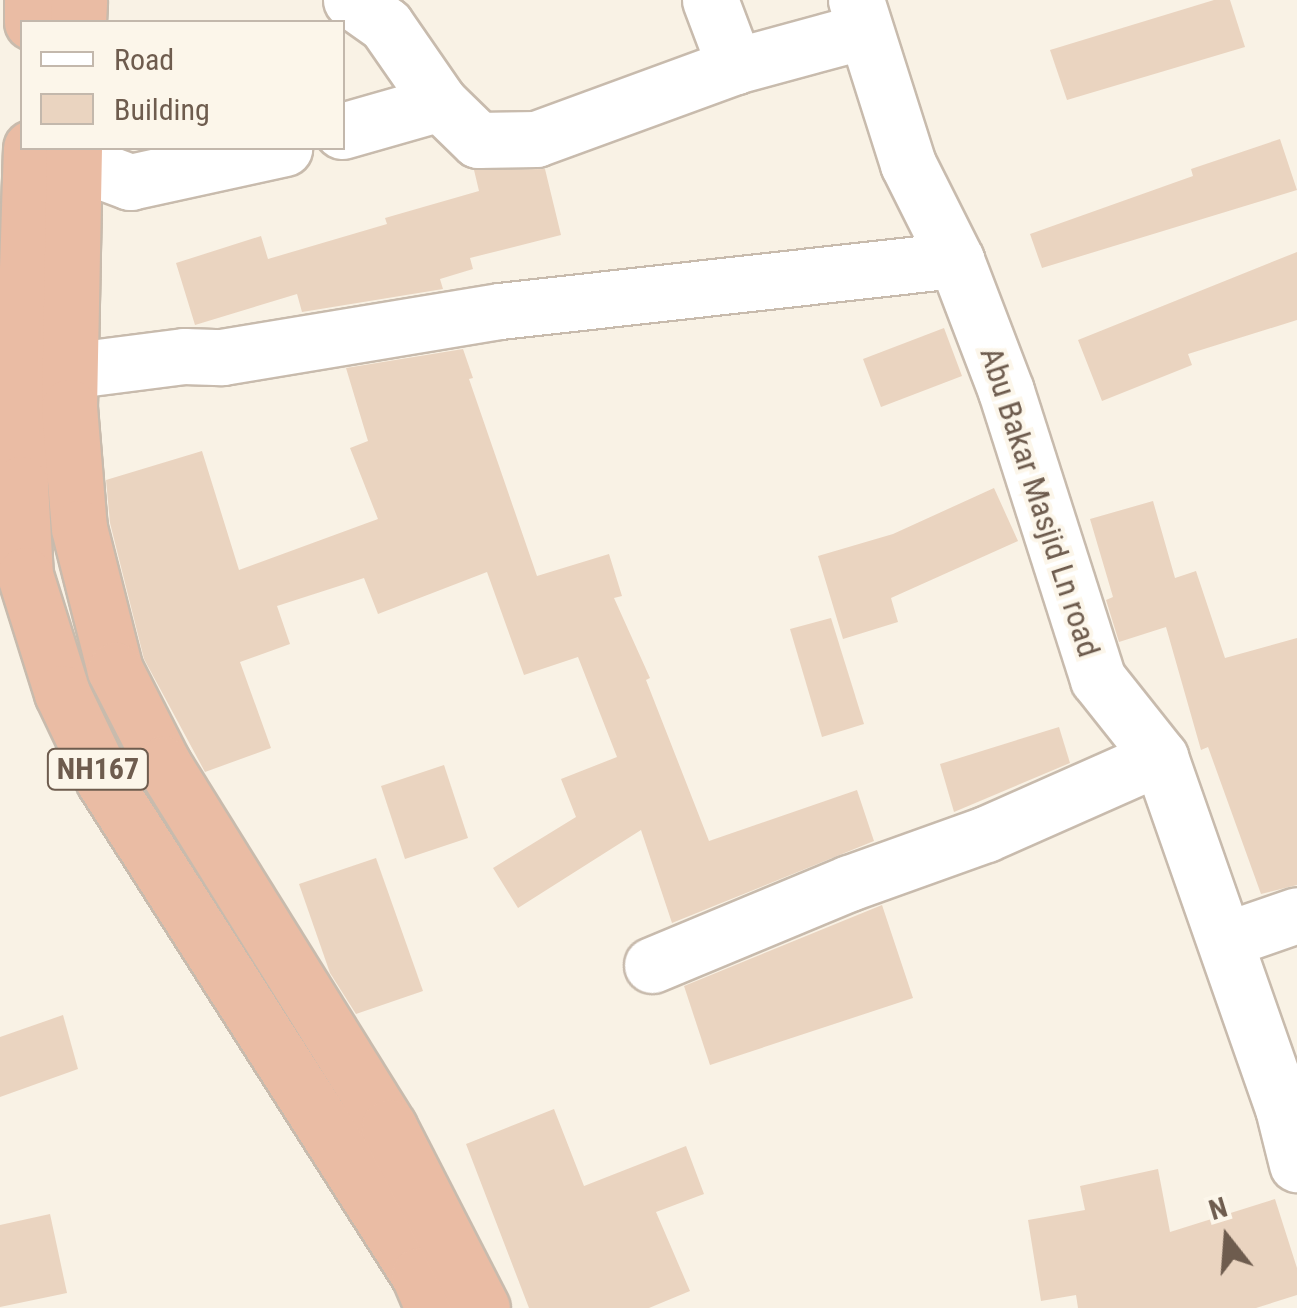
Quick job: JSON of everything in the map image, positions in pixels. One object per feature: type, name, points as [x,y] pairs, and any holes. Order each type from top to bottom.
[{"type":"highway","name":"NH167","points":[[59,152],[67,370],[78,528],[115,670],[164,764],[389,1127],[482,1308]]},
{"type":"highway","name":"NH167","points":[[59,152],[20,484],[24,575],[62,693],[104,781],[419,1275],[433,1308]]},
{"type":"street","points":[[351,0],[386,24],[440,104],[478,140],[536,140],[860,15]]},
{"type":"street","points":[[710,0],[735,66]]},
{"type":"street","name":"Abu Bakar Masjid Ln road","points":[[860,15],[908,164],[956,260],[1006,391],[1098,678],[1160,757],[1283,1108],[1297,1164]]},
{"type":"street","points":[[345,130],[440,104]]},
{"type":"street","points":[[59,152],[130,182],[275,150]]},
{"type":"street","points":[[67,370],[184,356],[222,357],[500,311],[956,260]]},
{"type":"street","points":[[652,965],[849,883],[986,834],[1160,757]]},
{"type":"street","points":[[1226,940],[1297,915]]},
{"type":"building","points":[[1214,0],[1230,0],[1245,47],[1067,100],[1050,50]]},
{"type":"building","points":[[1280,139],[1297,190],[1042,268],[1030,234],[1193,176],[1191,169]]},
{"type":"building","points":[[545,169],[561,235],[470,258],[473,269],[440,279],[443,289],[302,312],[297,294],[195,325],[176,263],[261,236],[268,259],[387,224],[385,218],[479,191],[474,170]]},
{"type":"building","points":[[1297,252],[1297,320],[1188,354],[1192,365],[1102,401],[1078,340]]},
{"type":"building","points":[[944,328],[962,376],[881,407],[863,359]]},
{"type":"building","points":[[463,349],[473,378],[469,379],[537,576],[609,554],[622,596],[614,598],[650,678],[646,680],[709,841],[857,790],[874,841],[672,923],[641,830],[518,908],[493,868],[576,817],[561,779],[617,757],[578,657],[524,675],[487,572],[378,614],[364,578],[277,606],[290,644],[240,662],[271,748],[205,772],[144,659],[110,523],[106,480],[202,451],[239,570],[378,519],[350,448],[368,441],[346,368]]},
{"type":"building","points":[[994,488],[1018,541],[891,598],[898,622],[843,639],[818,556],[893,534]]},
{"type":"building","points":[[1153,501],[1175,578],[1196,571],[1225,658],[1297,638],[1297,885],[1261,894],[1208,747],[1201,750],[1166,627],[1119,642],[1106,600],[1113,597],[1090,519]]},
{"type":"building","points":[[831,618],[864,724],[822,737],[790,629]]},
{"type":"building","points":[[1059,727],[1070,763],[954,812],[940,764]]},
{"type":"building","points":[[444,765],[468,838],[405,859],[381,786]]},
{"type":"building","points":[[376,858],[423,991],[356,1014],[330,973],[299,884]]},
{"type":"building","points":[[882,905],[913,998],[710,1065],[684,986]]},
{"type":"building","points":[[63,1015],[78,1069],[0,1097],[0,1037]]},
{"type":"building","points":[[554,1109],[584,1186],[686,1146],[704,1194],[656,1212],[690,1291],[649,1308],[529,1308],[466,1144]]},
{"type":"building","points":[[1158,1169],[1170,1232],[1275,1199],[1297,1268],[1297,1295],[1256,1308],[1078,1308],[1076,1295],[1041,1301],[1028,1220],[1085,1210],[1080,1186]]},
{"type":"building","points":[[50,1214],[67,1293],[0,1307],[0,1225]]}]
